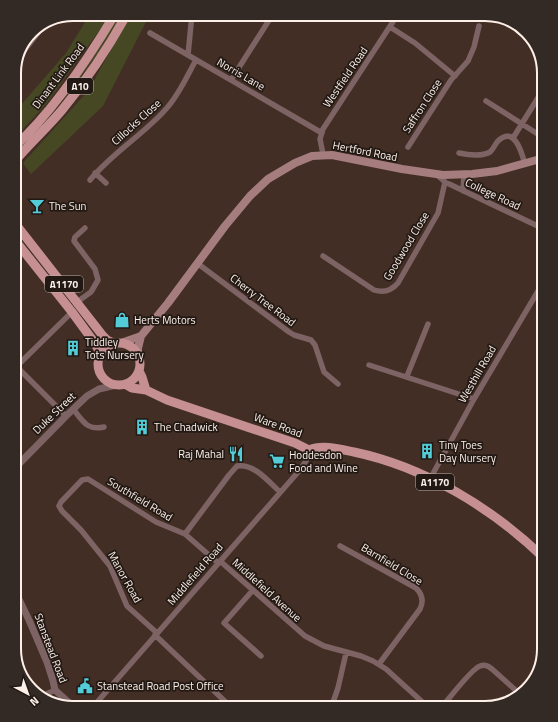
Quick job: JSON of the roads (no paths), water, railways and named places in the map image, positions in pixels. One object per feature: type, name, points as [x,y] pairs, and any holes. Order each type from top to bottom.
[{"type":"main road","name":"Dinant Link Road","points":[[21,140],[42,117],[77,73],[110,21]]},
{"type":"main road","name":"Dinant Link Road","points":[[21,155],[75,94],[123,21]]},
{"type":"main road","name":"Hertford Road","points":[[141,336],[168,303],[235,213],[255,190],[268,179],[306,158],[323,154],[342,156],[397,168],[436,174],[464,175],[497,172],[537,160]]},
{"type":"main road","name":"A1170","points":[[21,231],[103,336],[107,340],[118,344]]},
{"type":"main road","name":"A1170","points":[[21,248],[72,312],[101,354]]},
{"type":"main road","points":[[141,336],[138,348],[140,366],[139,371],[131,381],[120,384],[105,379],[100,371],[99,360],[101,354],[107,348],[141,336]]},
{"type":"main road","points":[[118,344],[132,348],[138,356]]},
{"type":"main road","points":[[139,371],[146,390]]},
{"type":"main road","name":"Ware Road","points":[[120,384],[146,390],[167,400],[295,443],[309,450],[314,448],[324,448],[359,453],[392,462],[430,479],[488,512],[519,535],[537,552]]},
{"type":"street","points":[[188,55],[191,21]]},
{"type":"street","points":[[232,80],[269,21]]},
{"type":"street","name":"Westfield Road","points":[[322,133],[335,110],[394,21]]},
{"type":"street","name":"Saffron Close","points":[[408,147],[454,76],[465,64],[472,53],[479,26]]},
{"type":"street","name":"Saffron Close","points":[[390,27],[415,43],[454,76]]},
{"type":"street","name":"Norris Lane","points":[[150,33],[322,133]]},
{"type":"street","name":"Cillocks Close","points":[[90,180],[110,158],[167,109],[196,60]]},
{"type":"street","points":[[514,138],[537,99]]},
{"type":"street","points":[[486,101],[537,134]]},
{"type":"street","points":[[322,133],[320,139],[323,154]]},
{"type":"street","points":[[459,153],[472,155],[488,153],[492,151],[500,139],[509,136],[514,138],[520,146],[525,164]]},
{"type":"street","points":[[95,173],[106,183]]},
{"type":"street","name":"College Road","points":[[436,174],[445,182],[462,191],[537,226]]},
{"type":"street","points":[[462,191],[464,175]]},
{"type":"street","name":"Goodwood Close","points":[[323,256],[374,290],[380,292],[390,290],[398,283],[438,213],[445,182]]},
{"type":"street","points":[[78,302],[91,292],[98,280],[95,269],[74,241],[75,237],[85,228]]},
{"type":"street","name":"Cherry Tree Road","points":[[198,263],[289,332],[294,335],[309,338],[314,345],[324,372],[338,384]]},
{"type":"street","name":"Westhill Road","points":[[430,479],[474,399],[537,293]]},
{"type":"street","points":[[21,359],[72,312]]},
{"type":"street","points":[[407,376],[428,324]]},
{"type":"street","points":[[369,365],[407,376],[474,399]]},
{"type":"street","points":[[21,371],[66,416]]},
{"type":"street","name":"Duke Street","points":[[21,459],[87,396],[95,391],[120,384]]},
{"type":"street","points":[[73,410],[88,426],[95,428],[104,427]]},
{"type":"street","name":"Middlefield Road","points":[[98,701],[280,492],[306,461],[309,450]]},
{"type":"street","points":[[185,534],[224,481],[237,466],[244,466],[254,470],[280,492]]},
{"type":"street","name":"Southfield Road","points":[[62,511],[59,506],[61,502],[80,482],[86,479],[97,484],[156,522],[185,534],[219,562]]},
{"type":"street","name":"Manor Road","points":[[62,511],[81,530],[107,561],[127,606],[224,701]]},
{"type":"street","name":"Barnfield Close","points":[[340,546],[416,588],[422,595],[420,608],[379,664]]},
{"type":"street","name":"Middlefield Avenue","points":[[219,562],[253,590],[300,633],[320,645],[365,657],[379,664],[421,701]]},
{"type":"street","points":[[253,590],[224,623],[261,656]]},
{"type":"street","name":"Stanstead Road","points":[[21,603],[47,662],[55,690],[66,700]]},
{"type":"street","points":[[333,701],[346,653]]},
{"type":"street","points":[[448,701],[473,671],[481,665],[490,667],[516,690]]},
{"type":"street","points":[[48,693],[55,690]]},
{"type":"place","name":"The Sun","points":[[37,206]]},
{"type":"place","name":"Herts Motors","points":[[122,320]]},
{"type":"place","name":"Tiddley Tots Nursery","points":[[73,348]]},
{"type":"place","name":"The Chadwick","points":[[142,427]]},
{"type":"place","name":"Tiny Toes Day Nursery","points":[[427,451]]},
{"type":"place","name":"Raj Mahal","points":[[236,454]]},
{"type":"place","name":"Hoddesdon Food and Wine","points":[[277,461]]},
{"type":"place","name":"Stanstead Road Post Office","points":[[85,686]]}]
